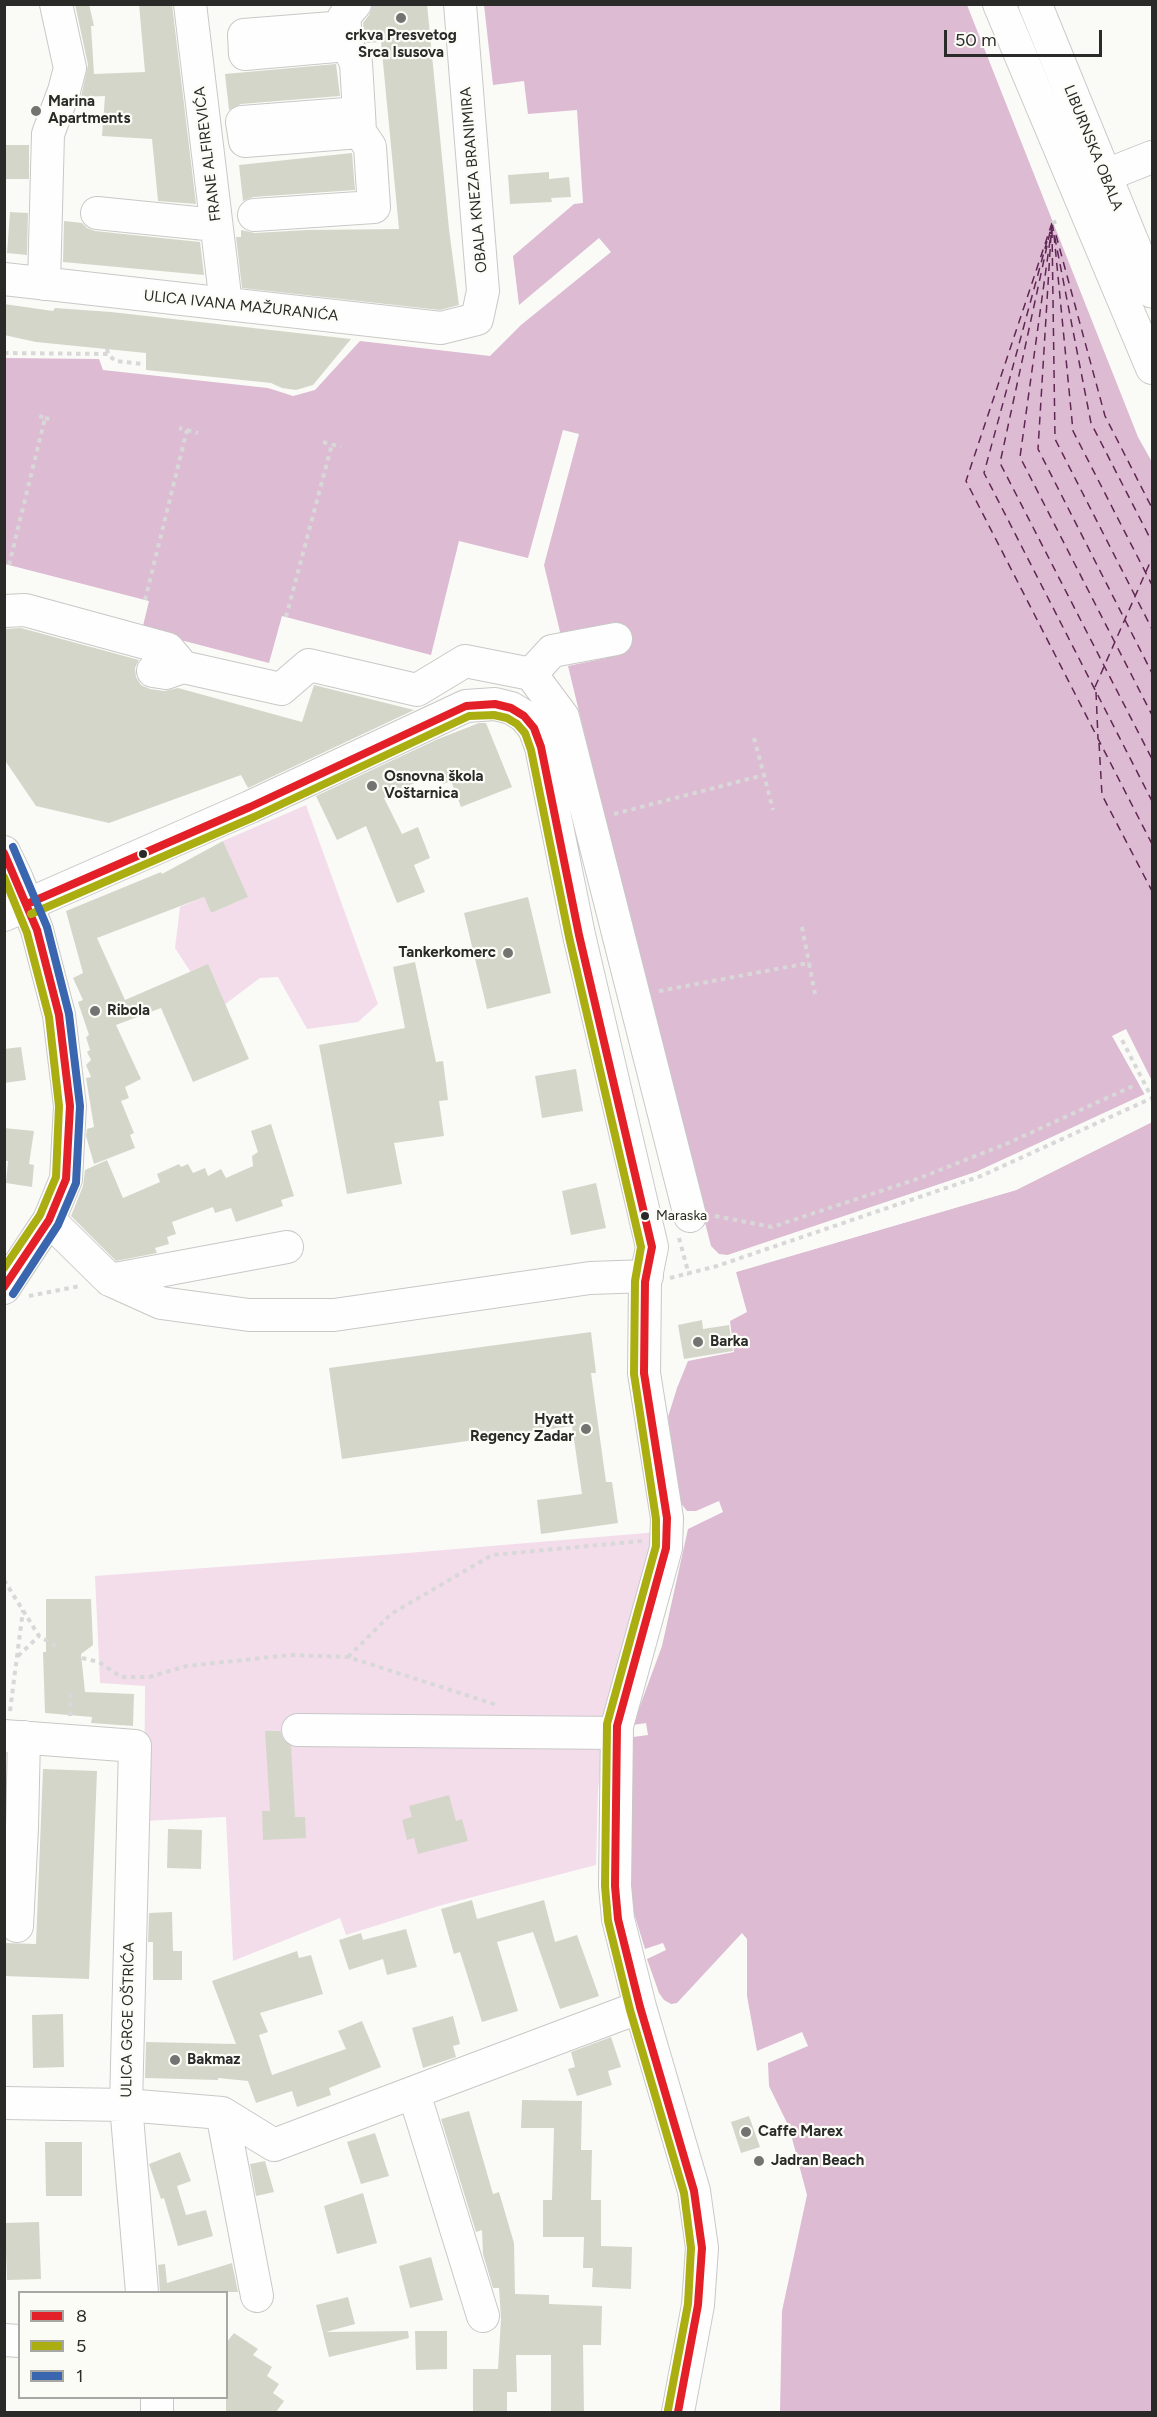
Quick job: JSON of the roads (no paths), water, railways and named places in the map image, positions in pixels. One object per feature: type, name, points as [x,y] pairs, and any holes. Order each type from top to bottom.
[{"type":"main road","name":"LIBURNSKA OBALA","points":[[1035,4],[1152,291]]},
{"type":"street","points":[[44,284],[48,134],[70,68],[56,4]]},
{"type":"street","name":"FRANE ALFIREVIĆA","points":[[190,4],[226,304]]},
{"type":"street","name":"OBALA KNEZA BRANIMIRA","points":[[460,4],[483,291],[477,319]]},
{"type":"street","points":[[999,4],[1152,368]]},
{"type":"street","points":[[254,215],[374,207],[370,147],[360,122],[356,63],[349,25]]},
{"type":"street","points":[[1104,177],[1152,157]]},
{"type":"street","points":[[97,213],[216,225]]},
{"type":"street","name":"ULICA IVANA MAŽURANIĆA","points":[[4,279],[441,328],[477,319]]},
{"type":"street","points":[[4,611],[25,610],[168,649],[168,669],[281,690],[309,666],[417,690],[465,661],[531,674],[562,717],[702,1216]]},
{"type":"street","points":[[531,674],[552,651],[616,639]]},
{"type":"street","points":[[417,690],[436,719]]},
{"type":"street","points":[[16,909],[250,807],[466,706],[495,704],[511,708],[524,716],[534,728],[541,747],[579,935],[652,1247],[645,1290],[644,1373],[667,1518],[666,1548],[626,1689],[617,1733],[615,1886],[618,1919],[640,2007],[694,2192],[702,2248],[698,2305],[678,2412]]},
{"type":"street","points":[[4,852],[16,909],[36,930],[59,1015],[70,1106],[66,1179],[49,1220],[12,1283]]},
{"type":"street","points":[[49,1220],[110,1280],[161,1303],[249,1315],[334,1315],[590,1278],[645,1290]]},
{"type":"street","points":[[110,1280],[287,1247]]},
{"type":"street","points":[[13,1729],[22,1828],[16,1926]]},
{"type":"street","name":"ULICA GRGE OŠTRIĆA","points":[[13,1729],[135,1746],[126,2105],[142,2291]]},
{"type":"street","points":[[298,1730],[617,1733]]},
{"type":"street","points":[[4,2103],[126,2105],[222,2113],[274,2145],[640,2007]]},
{"type":"street","points":[[414,2093],[483,2316]]},
{"type":"street","points":[[222,2113],[257,2296]]},
{"type":"place","name":"crkva Presvetog Srca Isusova","points":[[401,18]]},
{"type":"place","name":"Marina Apartments","points":[[36,111]]},
{"type":"place","name":"Osnovna škola Voštarnica","points":[[372,786]]},
{"type":"place","name":"Tankerkomerc","points":[[508,953]]},
{"type":"place","name":"Ribola","points":[[95,1011]]},
{"type":"place","name":"Maraska","points":[[645,1216]]},
{"type":"place","name":"Barka","points":[[698,1342]]},
{"type":"place","name":"Hyatt Regency Zadar","points":[[586,1429]]},
{"type":"place","name":"Bakmaz","points":[[175,2060]]},
{"type":"place","name":"Caffe Marex","points":[[746,2132]]},
{"type":"place","name":"Jadran Beach","points":[[759,2161]]}]
